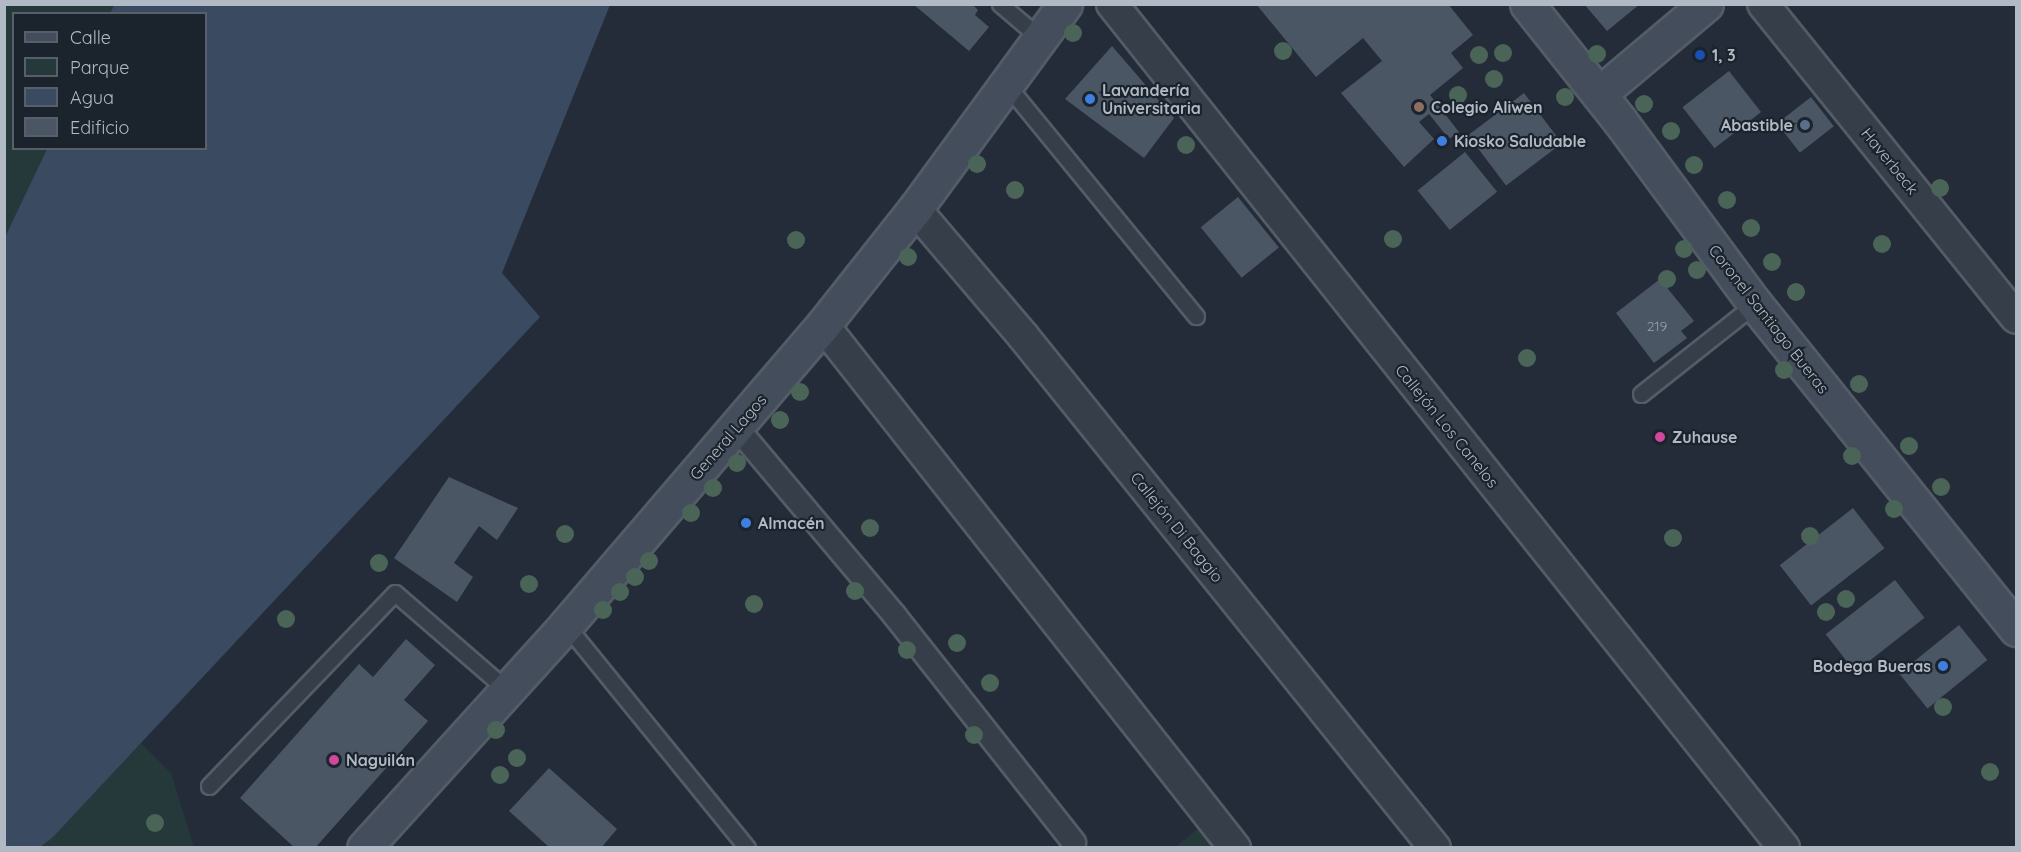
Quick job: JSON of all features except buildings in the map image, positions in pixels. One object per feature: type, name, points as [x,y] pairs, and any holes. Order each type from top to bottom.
[{"type":"main road","name":"General Lagos","points":[[364,848],[566,626],[822,326],[915,209],[1065,4]]},
{"type":"main road","name":"Coronel Santiago Bueras","points":[[1527,4],[1599,94],[1755,304],[2012,612]]},
{"type":"main road","points":[[1599,94],[1706,4]]},
{"type":"street","name":"Callejón Los Canelos","points":[[1112,4],[1784,848]]},
{"type":"street","name":"Haverbeck","points":[[1763,4],[2016,318]]},
{"type":"street","name":"Callejón Di Baggio","points":[[915,209],[1023,336],[1435,848]]},
{"type":"street","points":[[822,326],[1235,848]]},
{"type":"street","points":[[736,427],[895,616],[1074,843]]},
{"type":"lane","points":[[1000,4],[1040,38]]},
{"type":"lane","points":[[1006,84],[1196,316]]},
{"type":"lane","points":[[1641,394],[1755,304]]},
{"type":"lane","points":[[208,786],[395,593],[507,690]]},
{"type":"lane","points":[[566,626],[747,848]]},
{"type":"green space","points":[[5,5],[115,5],[111,12],[12,12],[12,150],[47,150],[5,237]]},
{"type":"green space","points":[[141,743],[171,773],[194,847],[40,848]]},
{"type":"green space","points":[[1200,827],[1217,848],[1174,848]]},
{"type":"water","points":[[115,4],[610,5],[502,273],[540,317],[52,838],[40,847],[5,847],[5,237],[47,150],[207,150],[207,12],[111,12]]},
{"type":"place","name":"1, 3","points":[[1700,55]]},
{"type":"place","name":"Lavandería Universitaria","points":[[1090,99]]},
{"type":"place","name":"Colegio Aliwen","points":[[1419,107]]},
{"type":"place","name":"Abastible","points":[[1805,125]]},
{"type":"place","name":"Kiosko Saludable","points":[[1442,141]]},
{"type":"place","name":"Zuhause","points":[[1660,437]]},
{"type":"place","name":"Almacén","points":[[746,523]]},
{"type":"place","name":"Bodega Bueras","points":[[1943,666]]},
{"type":"place","name":"Naguilán","points":[[334,760]]}]
